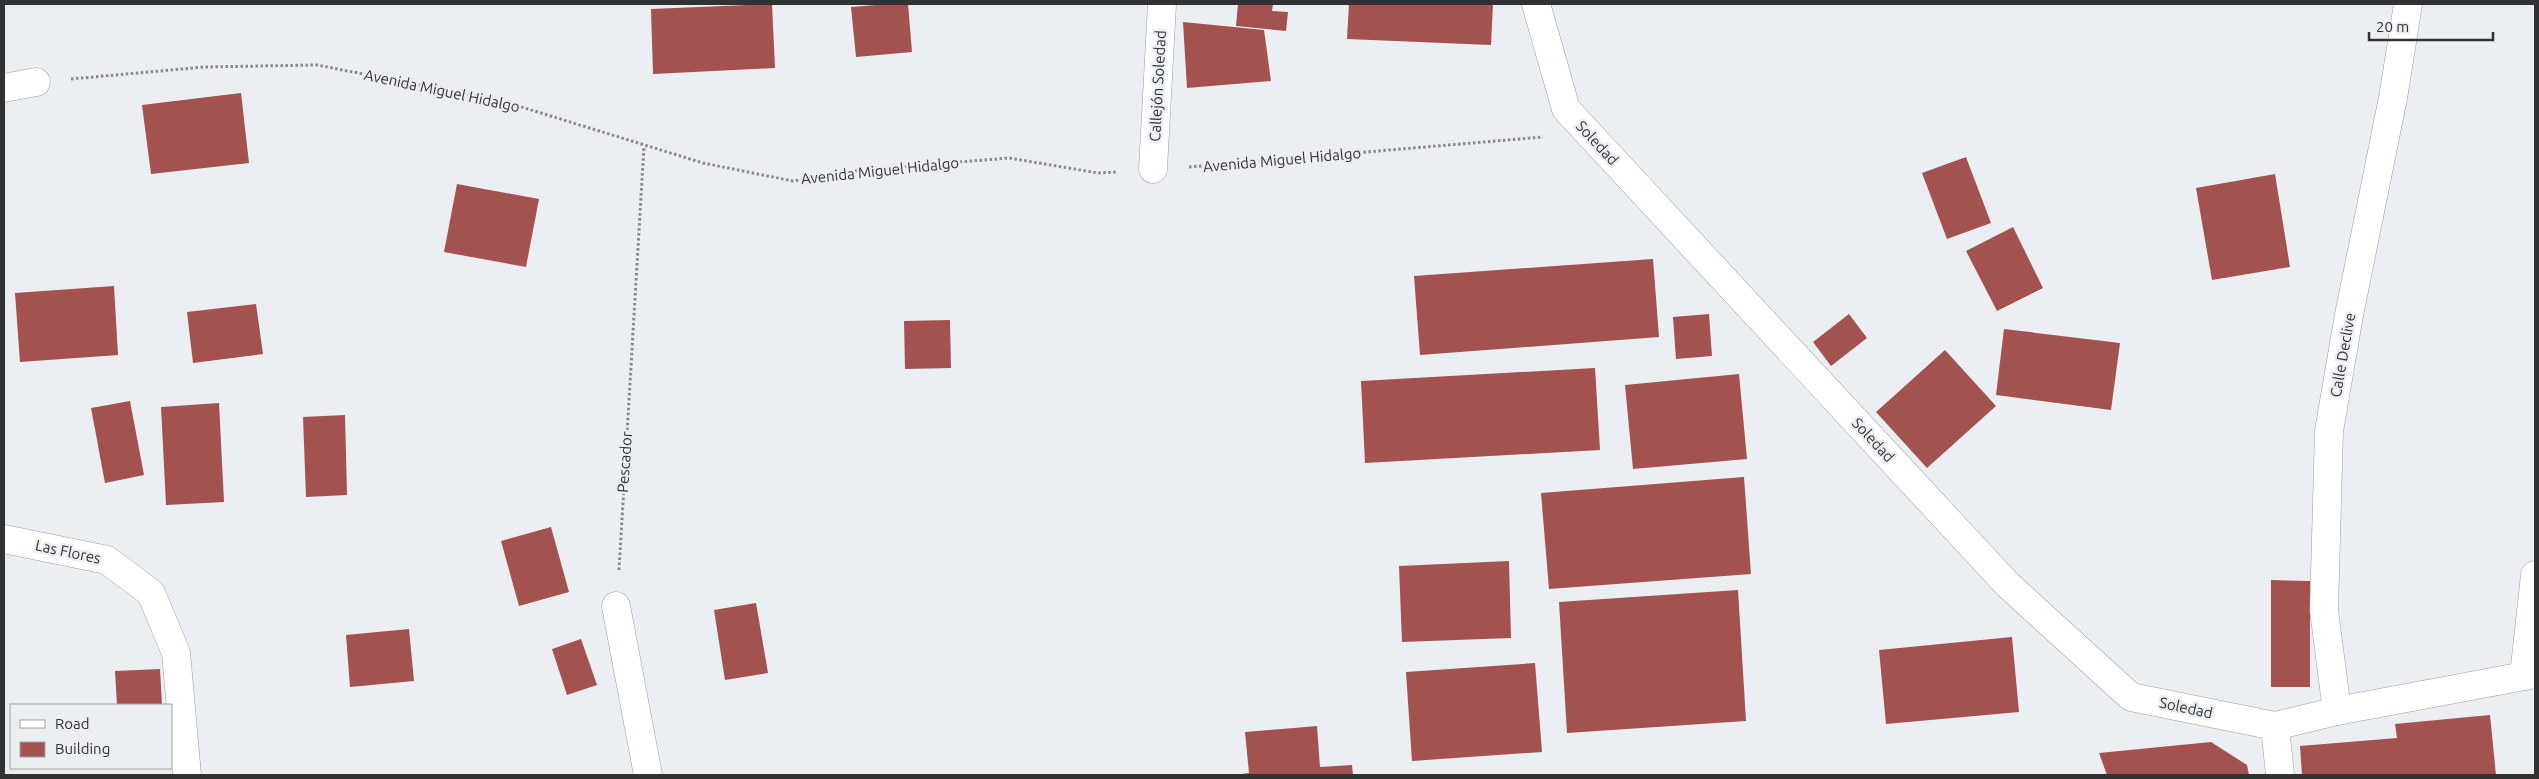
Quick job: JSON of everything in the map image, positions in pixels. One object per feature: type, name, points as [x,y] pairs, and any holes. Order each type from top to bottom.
[{"type":"street","name":"Callejón Soledad","points":[[1153,168],[1162,4]]},
{"type":"street","name":"Soledad","points":[[1536,4],[1566,109],[2008,585],[2131,696],[2276,726]]},
{"type":"street","name":"Calle Declive","points":[[2337,710],[2324,610],[2329,431],[2349,316],[2393,98],[2408,4]]},
{"type":"street","points":[[4,88],[36,82]]},
{"type":"street","name":"Las Flores","points":[[4,539],[107,560],[152,593],[176,653],[187,775]]},
{"type":"street","points":[[2280,775],[2276,726],[2337,710],[2530,675],[2535,575]]},
{"type":"street","points":[[616,606],[648,775]]},
{"type":"path","name":"Avenida Miguel Hidalgo","points":[[36,82],[204,67],[317,66],[502,101],[703,163],[793,181],[862,170],[1009,158],[1098,173],[1153,168],[1201,167],[1588,133]]},
{"type":"path","name":"Pescador","points":[[616,606],[644,146]]},
{"type":"building","points":[[772,4],[775,68],[653,74],[651,9]]},
{"type":"building","points":[[908,4],[912,52],[856,57],[851,7]]},
{"type":"building","points":[[1238,4],[1273,4],[1272,11],[1288,12],[1286,31],[1236,26]]},
{"type":"building","points":[[1349,4],[1493,4],[1491,45],[1347,39]]},
{"type":"building","points":[[1183,22],[1264,30],[1271,81],[1187,88]]},
{"type":"building","points":[[241,93],[249,163],[151,174],[142,105]]},
{"type":"building","points":[[1966,157],[1991,223],[1947,239],[1922,173]]},
{"type":"building","points":[[2275,174],[2290,267],[2212,280],[2196,188]]},
{"type":"building","points":[[457,184],[539,199],[526,267],[444,252]]},
{"type":"building","points":[[2013,227],[2043,288],[1997,311],[1966,251]]},
{"type":"building","points":[[1653,259],[1659,337],[1420,355],[1414,276]]},
{"type":"building","points":[[114,286],[118,355],[20,362],[15,293]]},
{"type":"building","points":[[256,304],[263,354],[193,363],[187,312]]},
{"type":"building","points":[[1709,314],[1712,356],[1676,359],[1673,317]]},
{"type":"building","points":[[1849,314],[1867,338],[1831,366],[1813,342]]},
{"type":"building","points":[[950,320],[951,368],[905,369],[904,321]]},
{"type":"building","points":[[2004,329],[2120,343],[2111,410],[1996,395]]},
{"type":"building","points":[[1945,350],[1996,406],[1927,468],[1876,412]]},
{"type":"building","points":[[1595,368],[1600,450],[1365,463],[1361,381]]},
{"type":"building","points":[[1739,374],[1747,459],[1633,469],[1625,385]]},
{"type":"building","points":[[130,401],[144,475],[105,483],[91,408]]},
{"type":"building","points":[[219,403],[224,502],[166,505],[161,407]]},
{"type":"building","points":[[345,415],[347,495],[306,497],[303,417]]},
{"type":"building","points":[[1744,477],[1751,574],[1549,589],[1541,493]]},
{"type":"building","points":[[551,527],[569,592],[519,606],[501,541]]},
{"type":"building","points":[[1509,561],[1511,638],[1402,642],[1399,566]]},
{"type":"building","points":[[2271,580],[2310,581],[2310,687],[2271,687]]},
{"type":"building","points":[[1738,590],[1746,721],[1567,733],[1559,602]]},
{"type":"building","points":[[756,603],[768,673],[725,680],[714,610]]},
{"type":"building","points":[[409,629],[414,681],[350,687],[346,635]]},
{"type":"building","points":[[2012,637],[2019,712],[1886,724],[1879,650]]},
{"type":"building","points":[[581,639],[597,685],[567,695],[552,649]]},
{"type":"building","points":[[1535,663],[1542,752],[1412,761],[1406,672]]},
{"type":"building","points":[[160,669],[162,704],[117,704],[115,671]]},
{"type":"building","points":[[2490,715],[2496,775],[2302,775],[2300,746],[2397,738],[2395,724]]},
{"type":"building","points":[[1317,726],[1320,767],[1352,765],[1353,775],[1234,775],[1249,773],[1245,732]]},
{"type":"building","points":[[2211,742],[2247,765],[2249,775],[2107,775],[2099,753]]}]
